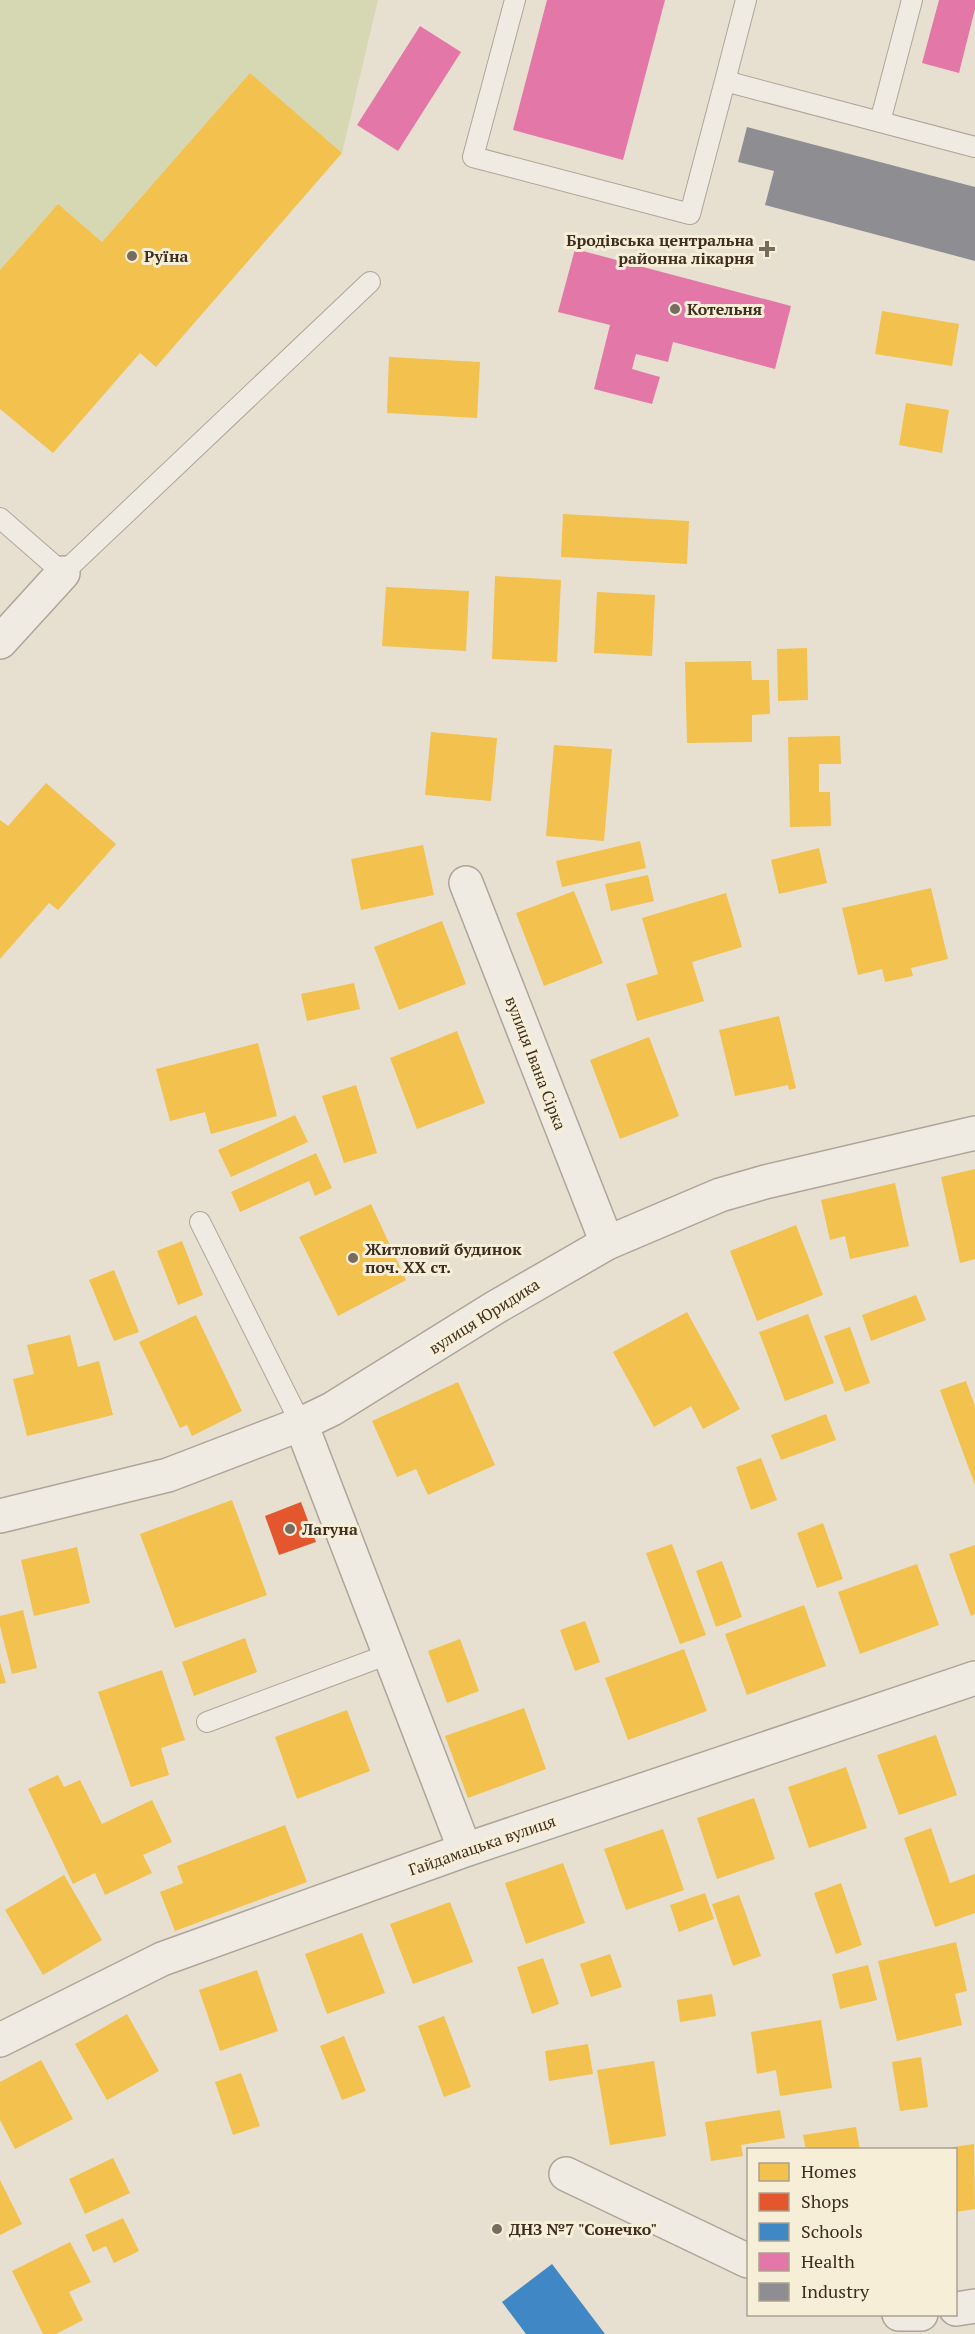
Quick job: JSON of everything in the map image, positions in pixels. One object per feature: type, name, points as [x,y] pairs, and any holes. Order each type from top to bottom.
[{"type":"street","points":[[0,642],[63,573]]},
{"type":"street","name":"вулиця Івана Сірка","points":[[466,883],[607,1243]]},
{"type":"street","name":"вулиця Юридика","points":[[0,1516],[168,1475],[300,1424],[332,1409],[496,1307],[607,1243],[720,1195],[765,1182],[975,1134]]},
{"type":"street","points":[[300,1424],[465,1850]]},
{"type":"street","name":"Гайдамацька вулиця","points":[[0,2040],[162,1959],[465,1850],[975,1678]]},
{"type":"street","points":[[566,2174],[747,2261]]},
{"type":"street","points":[[957,2309],[975,2306]]},
{"type":"lane","points":[[515,0],[474,157],[690,214],[746,0]]},
{"type":"lane","points":[[880,122],[912,0]]},
{"type":"lane","points":[[725,81],[975,147]]},
{"type":"lane","points":[[0,518],[63,573],[370,282]]},
{"type":"lane","points":[[200,1222],[300,1424]]},
{"type":"lane","points":[[207,1722],[389,1654]]},
{"type":"green space","points":[[0,0],[378,0],[342,153],[250,73],[102,242],[58,204],[0,270]]},
{"type":"building: Homes","name":"Руїна","points":[[250,73],[342,153],[156,367],[140,353],[53,453],[0,409],[0,270],[58,204],[102,242]]},
{"type":"building: Homes","points":[[882,311],[959,324],[952,366],[875,354]]},
{"type":"building: Homes","points":[[389,357],[480,362],[477,418],[387,413]]},
{"type":"building: Homes","points":[[906,403],[949,410],[942,453],[899,445]]},
{"type":"building: Homes","points":[[563,514],[689,521],[687,564],[561,557]]},
{"type":"building: Homes","points":[[495,576],[561,580],[557,662],[492,659]]},
{"type":"building: Homes","points":[[386,587],[469,591],[466,651],[382,646]]},
{"type":"building: Homes","points":[[597,592],[655,595],[652,656],[594,653]]},
{"type":"building: Homes","points":[[807,648],[808,700],[778,701],[777,649]]},
{"type":"building: Homes","points":[[751,661],[752,680],[769,680],[770,714],[752,715],[752,742],[687,743],[685,662]]},
{"type":"building: Homes","points":[[431,732],[497,738],[491,801],[425,795]]},
{"type":"building: Homes","points":[[840,736],[841,764],[819,764],[819,792],[830,792],[831,826],[790,827],[788,737]]},
{"type":"building: Homes","points":[[554,745],[612,749],[604,841],[546,836]]},
{"type":"building: Homes","points":[[46,783],[116,844],[58,910],[49,903],[0,959],[0,820],[8,826]]},
{"type":"building: Homes","points":[[640,841],[646,868],[562,887],[556,861]]},
{"type":"building: Homes","points":[[423,845],[434,895],[361,910],[351,859]]},
{"type":"building: Homes","points":[[819,848],[827,883],[779,894],[771,860]]},
{"type":"building: Homes","points":[[648,875],[654,901],[611,911],[605,884]]},
{"type":"building: Homes","points":[[931,888],[948,959],[911,968],[913,976],[885,982],[882,969],[858,975],[842,908]]},
{"type":"building: Homes","points":[[574,891],[603,963],[544,986],[516,913]]},
{"type":"building: Homes","points":[[726,893],[742,947],[692,962],[704,1001],[637,1021],[626,984],[658,974],[642,918]]},
{"type":"building: Homes","points":[[442,921],[466,984],[399,1010],[374,947]]},
{"type":"building: Homes","points":[[354,983],[360,1009],[307,1021],[301,994]]},
{"type":"building: Homes","points":[[779,1016],[796,1088],[789,1090],[788,1085],[735,1096],[719,1030]]},
{"type":"building: Homes","points":[[457,1031],[485,1103],[417,1129],[390,1058]]},
{"type":"building: Homes","points":[[649,1037],[679,1116],[620,1139],[590,1060]]},
{"type":"building: Homes","points":[[258,1043],[277,1116],[211,1134],[205,1112],[170,1121],[156,1069]]},
{"type":"building: Homes","points":[[356,1085],[377,1153],[344,1163],[322,1096]]},
{"type":"building: Homes","points":[[295,1115],[308,1142],[231,1177],[218,1150]]},
{"type":"building: Homes","points":[[316,1153],[332,1188],[315,1196],[309,1181],[240,1212],[231,1192]]},
{"type":"building: Homes","points":[[975,1169],[975,1259],[960,1263],[941,1177]]},
{"type":"building: Homes","points":[[895,1183],[909,1246],[850,1259],[845,1236],[830,1240],[821,1200]]},
{"type":"building: Homes","name":"Житловий будинок поч. XX ст.","points":[[371,1204],[406,1280],[338,1316],[299,1237]]},
{"type":"building: Homes","points":[[796,1225],[823,1295],[757,1321],[730,1251]]},
{"type":"building: Homes","points":[[182,1241],[203,1295],[178,1305],[157,1251]]},
{"type":"building: Homes","points":[[114,1270],[139,1332],[114,1341],[89,1280]]},
{"type":"building: Homes","points":[[916,1295],[926,1320],[871,1341],[862,1315]]},
{"type":"building: Homes","points":[[687,1312],[740,1409],[703,1429],[691,1406],[654,1427],[613,1352]]},
{"type":"building: Homes","points":[[808,1314],[834,1383],[785,1401],[759,1332]]},
{"type":"building: Homes","points":[[196,1315],[242,1411],[192,1436],[187,1425],[180,1428],[139,1342]]},
{"type":"building: Homes","points":[[850,1327],[870,1383],[845,1392],[824,1336]]},
{"type":"building: Homes","points":[[70,1335],[78,1367],[99,1361],[113,1415],[27,1436],[13,1379],[34,1374],[27,1345]]},
{"type":"building: Homes","points":[[966,1381],[975,1406],[975,1485],[940,1390]]},
{"type":"building: Homes","points":[[458,1382],[495,1465],[428,1495],[416,1469],[397,1477],[372,1421]]},
{"type":"building: Homes","points":[[826,1414],[836,1440],[781,1460],[771,1435]]},
{"type":"building: Homes","points":[[761,1458],[777,1500],[751,1510],[736,1467]]},
{"type":"building: Homes","points":[[232,1500],[267,1595],[175,1628],[140,1534]]},
{"type":"building: Homes","points":[[823,1523],[843,1579],[817,1588],[797,1533]]},
{"type":"building: Homes","points":[[672,1544],[706,1635],[680,1644],[646,1553]]},
{"type":"building: Homes","points":[[975,1545],[975,1614],[971,1616],[949,1554]]},
{"type":"building: Homes","points":[[77,1547],[90,1603],[34,1616],[21,1560]]},
{"type":"building: Homes","points":[[722,1561],[742,1617],[716,1627],[696,1571]]},
{"type":"building: Homes","points":[[917,1564],[939,1625],[860,1654],[838,1592]]},
{"type":"building: Homes","points":[[804,1605],[826,1666],[747,1695],[725,1634]]},
{"type":"building: Homes","points":[[23,1610],[37,1668],[12,1674],[0,1626],[0,1616]]},
{"type":"building: Homes","points":[[585,1621],[600,1662],[575,1671],[560,1630]]},
{"type":"building: Homes","points":[[245,1638],[257,1672],[194,1696],[182,1662]]},
{"type":"building: Homes","points":[[460,1639],[479,1691],[447,1703],[428,1651]]},
{"type":"building: Homes","points":[[684,1649],[707,1711],[628,1740],[605,1678]]},
{"type":"building: Homes","points":[[0,1662],[6,1683],[0,1684]]},
{"type":"building: Homes","points":[[162,1670],[185,1740],[161,1748],[169,1775],[131,1787],[98,1692]]},
{"type":"building: Homes","points":[[524,1708],[546,1769],[468,1798],[445,1736]]},
{"type":"building: Homes","points":[[347,1710],[370,1771],[297,1799],[275,1737]]},
{"type":"building: Homes","points":[[936,1735],[957,1795],[899,1815],[877,1755]]},
{"type":"building: Homes","points":[[846,1767],[867,1828],[809,1848],[788,1787]]},
{"type":"building: Homes","points":[[58,1775],[64,1787],[80,1780],[102,1824],[152,1800],[172,1842],[143,1855],[152,1873],[105,1895],[95,1873],[73,1884],[28,1789]]},
{"type":"building: Homes","points":[[754,1798],[775,1859],[717,1879],[697,1818]]},
{"type":"building: Homes","points":[[285,1825],[307,1882],[175,1931],[160,1892],[183,1883],[177,1866]]},
{"type":"building: Homes","points":[[931,1828],[950,1883],[975,1874],[975,1913],[935,1927],[904,1838]]},
{"type":"building: Homes","points":[[663,1829],[684,1890],[626,1910],[604,1849]]},
{"type":"building: Homes","points":[[563,1863],[585,1923],[526,1944],[505,1883]]},
{"type":"building: Homes","points":[[64,1875],[102,1940],[43,1975],[5,1910]]},
{"type":"building: Homes","points":[[841,1883],[862,1945],[836,1954],[814,1893]]},
{"type":"building: Homes","points":[[705,1893],[714,1919],[679,1932],[670,1905]]},
{"type":"building: Homes","points":[[739,1895],[761,1956],[733,1966],[712,1904]]},
{"type":"building: Homes","points":[[450,1902],[473,1962],[413,1984],[390,1924]]},
{"type":"building: Homes","points":[[362,1933],[385,1993],[327,2014],[305,1954]]},
{"type":"building: Homes","points":[[956,1942],[967,1991],[955,1994],[962,2025],[897,2041],[878,1961]]},
{"type":"building: Homes","points":[[610,1954],[622,1987],[591,1997],[580,1964]]},
{"type":"building: Homes","points":[[543,1958],[559,2004],[532,2014],[517,1967]]},
{"type":"building: Homes","points":[[868,1965],[877,2000],[840,2009],[832,1974]]},
{"type":"building: Homes","points":[[257,1970],[278,2031],[220,2051],[199,1990]]},
{"type":"building: Homes","points":[[712,1994],[716,2016],[680,2022],[677,2000]]},
{"type":"building: Homes","points":[[127,2014],[159,2071],[107,2100],[75,2044]]},
{"type":"building: Homes","points":[[444,2016],[471,2087],[444,2097],[418,2026]]},
{"type":"building: Homes","points":[[821,2020],[832,2088],[780,2096],[776,2070],[757,2074],[751,2032]]},
{"type":"building: Homes","points":[[344,2036],[366,2091],[342,2100],[320,2046]]},
{"type":"building: Homes","points":[[588,2044],[593,2074],[549,2081],[545,2051]]},
{"type":"building: Homes","points":[[921,2057],[928,2107],[900,2111],[892,2062]]},
{"type":"building: Homes","points":[[41,2060],[73,2119],[15,2149],[0,2120],[0,2082]]},
{"type":"building: Homes","points":[[654,2061],[666,2136],[610,2145],[597,2070]]},
{"type":"building: Homes","points":[[241,2073],[260,2126],[233,2135],[215,2082]]},
{"type":"building: Homes","points":[[780,2110],[785,2138],[741,2145],[743,2156],[711,2161],[705,2122]]},
{"type":"building: Homes","points":[[856,2127],[860,2148],[806,2148],[803,2135]]},
{"type":"building: Homes","points":[[974,2144],[975,2209],[957,2212],[957,2148],[947,2148]]},
{"type":"building: Homes","points":[[113,2158],[130,2193],[85,2214],[69,2179]]},
{"type":"building: Homes","points":[[0,2180],[22,2224],[0,2235]]},
{"type":"building: Homes","points":[[123,2218],[139,2251],[114,2263],[106,2246],[93,2252],[85,2235]]},
{"type":"building: Homes","points":[[70,2242],[91,2282],[69,2292],[83,2320],[56,2334],[43,2334],[12,2271]]},
{"type":"building: Shops","name":"Лагуна","points":[[301,1502],[316,1542],[279,1555],[265,1516]]},
{"type":"building: Schools","points":[[552,2264],[605,2334],[526,2334],[502,2302]]},
{"type":"building: Health","points":[[547,0],[665,0],[623,160],[513,130]]},
{"type":"building: Health","points":[[939,0],[975,0],[975,9],[959,73],[922,63]]},
{"type":"building: Health","points":[[420,26],[461,52],[398,151],[357,125]]},
{"type":"building: Health","name":"Котельня","points":[[575,249],[791,306],[775,369],[673,342],[668,362],[636,354],[632,369],[660,377],[652,404],[594,389],[610,325],[558,312]]},
{"type":"building: Industry","points":[[747,127],[975,187],[975,261],[765,205],[774,171],[738,162]]},
{"type":"place","name":"Бродівська центральна районна лікарня","points":[[767,249]]},
{"type":"place","name":"Руїна","points":[[132,256]]},
{"type":"place","name":"Котельня","points":[[675,309]]},
{"type":"place","name":"Житловий будинок поч. XX ст.","points":[[353,1258]]},
{"type":"place","name":"Лагуна","points":[[290,1529]]},
{"type":"place","name":"ДНЗ №7 \"Сонечко\"","points":[[497,2229]]}]
